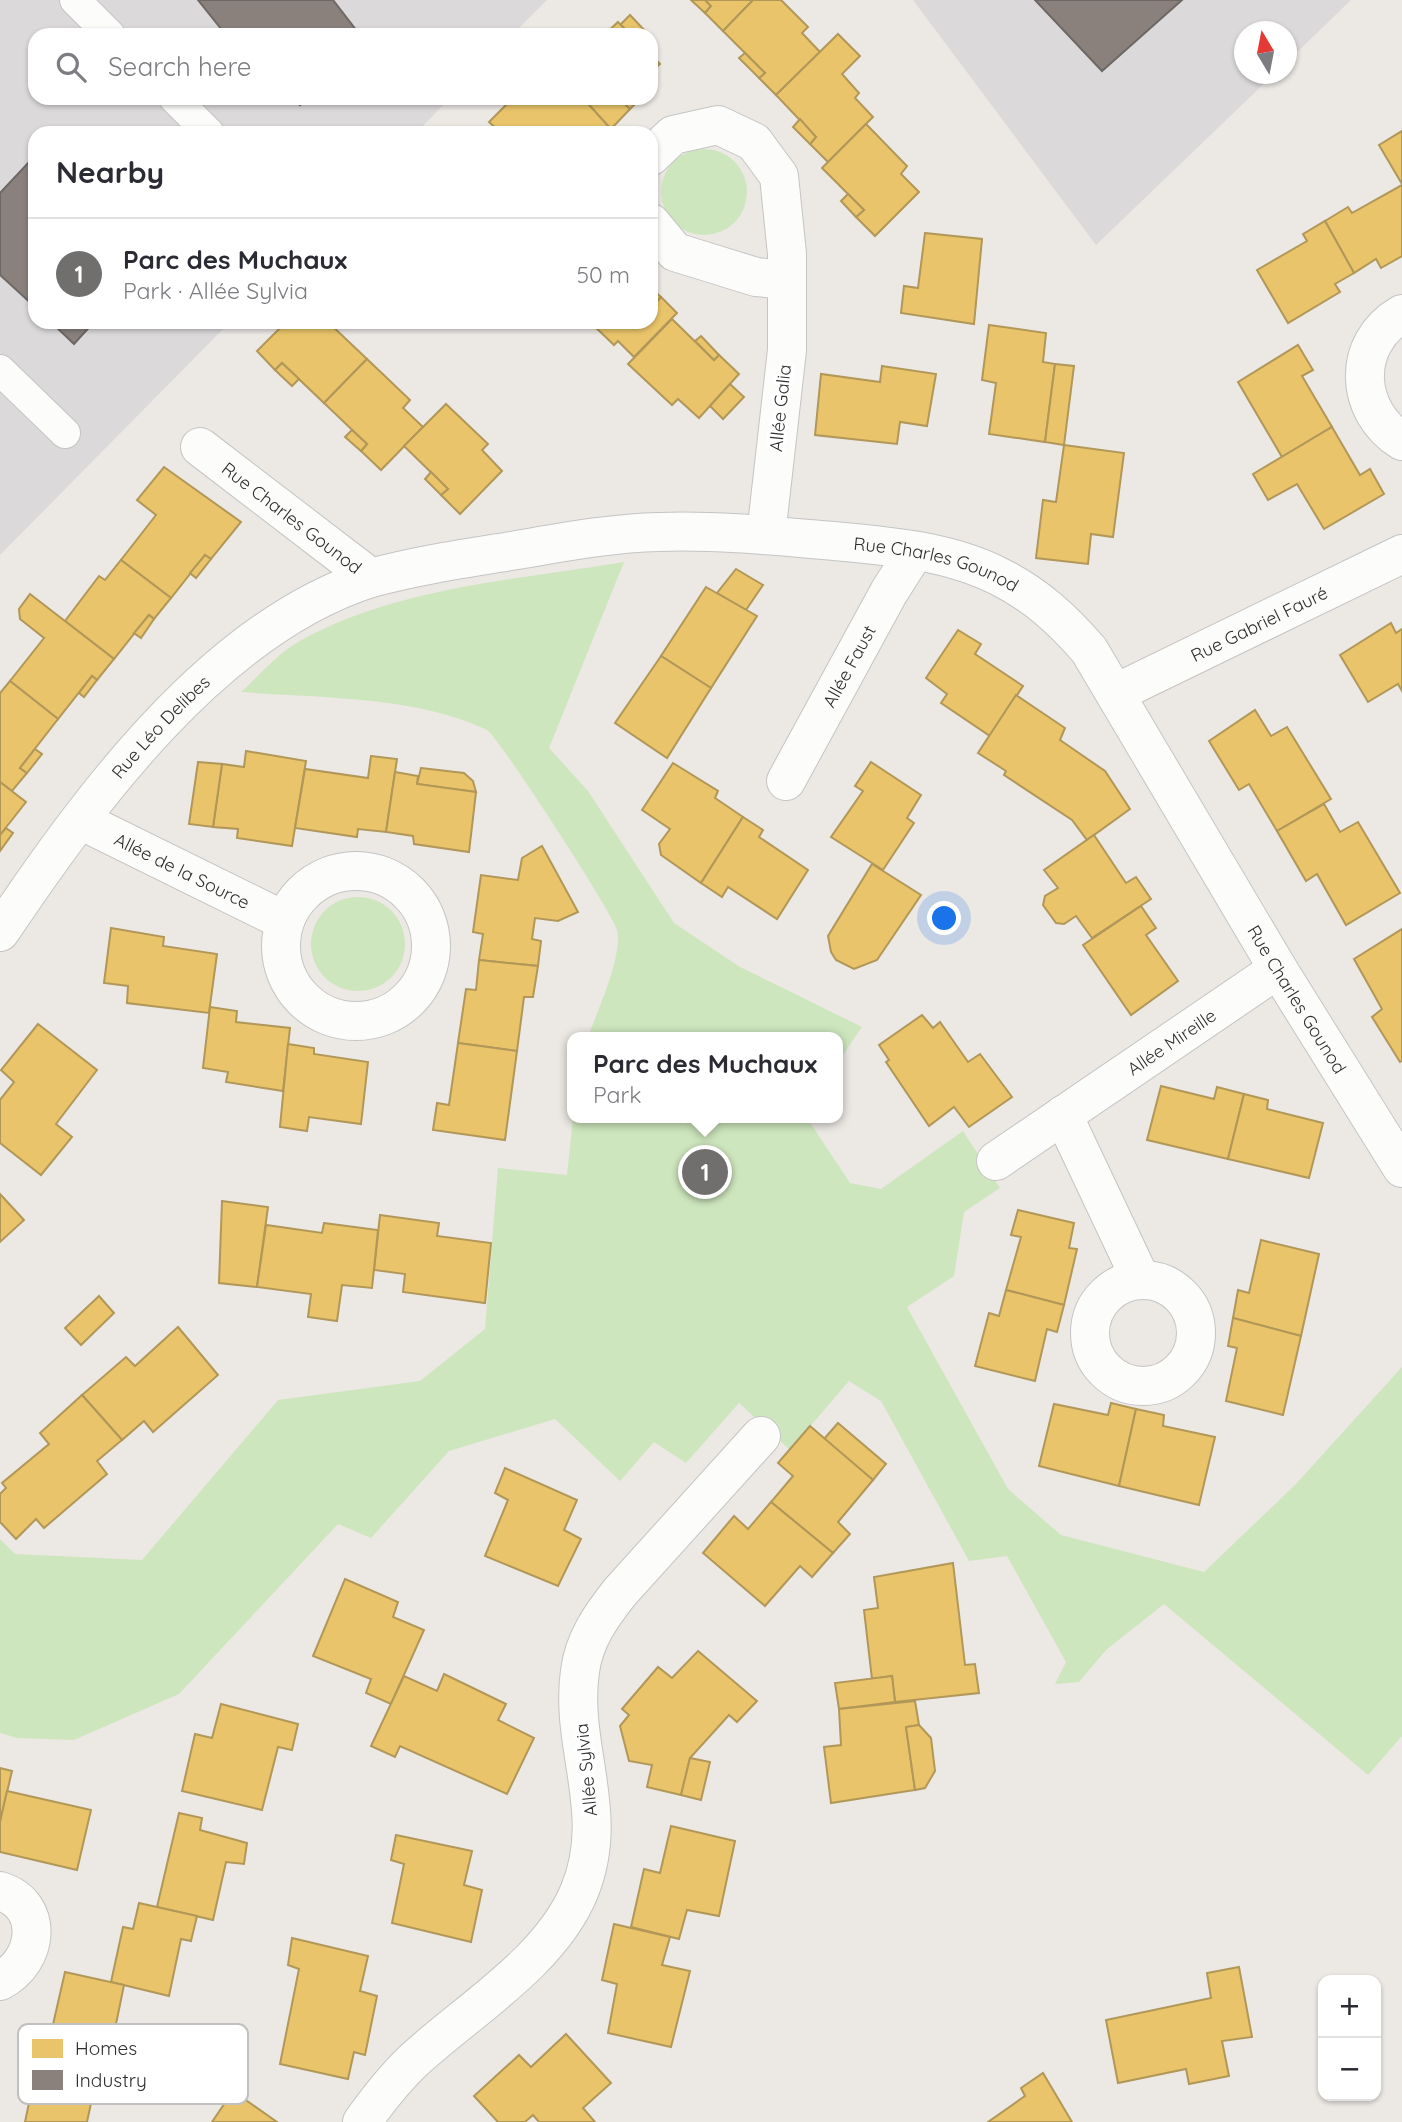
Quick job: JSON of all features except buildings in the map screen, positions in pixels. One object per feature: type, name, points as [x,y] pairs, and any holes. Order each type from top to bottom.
[{"type":"street","name":"Allée Galia","points":[[658,149],[673,135],[718,125],[754,142],[779,176],[787,280],[787,350],[766,535]]},
{"type":"street","points":[[658,231],[675,252],[756,277],[787,280]]},
{"type":"street","points":[[1402,314],[1376,337],[1366,358],[1363,382],[1369,405],[1381,425],[1402,441]]},
{"type":"street","name":"Rue Charles Gounod","points":[[201,447],[371,578],[452,560],[616,536],[694,531],[766,535],[915,551],[987,572],[1035,598],[1063,620],[1089,650],[1278,969],[1402,1168]]},
{"type":"street","name":"Allée Faust","points":[[786,781],[889,592],[915,551]]},
{"type":"street","name":"Rue Gabriel Fauré","points":[[1116,693],[1402,554]]},
{"type":"street","name":"Rue Léo Delibes","points":[[0,932],[80,820],[146,743],[240,649],[309,603],[335,590],[371,578]]},
{"type":"street","name":"Allée de la Source","points":[[80,820],[285,921]]},
{"type":"street","name":"Allée Mireille","points":[[996,1161],[1278,969]]},
{"type":"street","points":[[1063,1115],[1141,1280]]},
{"type":"street","name":"Allée Sylvia","points":[[362,2122],[412,2062],[533,1957],[569,1913],[587,1869],[592,1841],[593,1809],[578,1694],[580,1671],[588,1641],[602,1615],[620,1592],[761,1436]]},
{"type":"street","points":[[0,1891],[21,1905],[30,1922],[32,1941],[26,1959],[14,1974],[0,1981]]},
{"type":"lane","points":[[75,0],[103,28]]},
{"type":"lane","points":[[181,105],[202,126]]},
{"type":"lane","points":[[0,370],[65,433]]},
{"type":"shaded area","points":[[0,0],[547,0],[519,28],[28,28],[28,105],[443,105],[423,126],[28,126],[28,329],[223,329],[0,555]]},
{"type":"shaded area","points":[[913,0],[1351,0],[1297,52],[1297,21],[1234,21],[1234,84],[1264,84],[1096,245]]},
{"type":"green space","points":[[704,149],[728,156],[740,168],[747,192],[740,216],[728,228],[704,235],[680,228],[668,216],[661,192],[668,168],[680,156]]},
{"type":"green space","points":[[624,562],[549,748],[588,791],[674,923],[740,967],[862,1027],[843,1055],[843,1032],[590,1032],[613,969],[618,941],[617,930],[555,827],[512,762],[487,730],[430,711],[367,700],[241,692],[290,647],[335,624],[415,597]]},
{"type":"green space","points":[[358,897],[376,901],[391,911],[401,926],[405,944],[401,962],[391,977],[376,987],[358,991],[340,987],[325,977],[315,962],[311,944],[315,926],[325,911],[340,901]]},
{"type":"green space","points":[[572,1123],[810,1123],[850,1183],[881,1189],[963,1131],[1000,1188],[964,1212],[954,1276],[907,1307],[1008,1489],[1061,1535],[1204,1572],[1295,1485],[1402,1367],[1402,1736],[1368,1775],[1164,1604],[1106,1650],[1079,1682],[1055,1684],[1066,1662],[1007,1556],[969,1561],[881,1401],[849,1381],[790,1450],[739,1403],[686,1463],[654,1442],[620,1481],[555,1419],[449,1451],[371,1538],[338,1524],[179,1694],[74,1740],[17,1738],[0,1733],[0,1539],[15,1554],[142,1560],[278,1400],[420,1381],[485,1329],[498,1168],[567,1175]]},
{"type":"place","name":"Parc des Muchaux","points":[[705,1172]]}]
